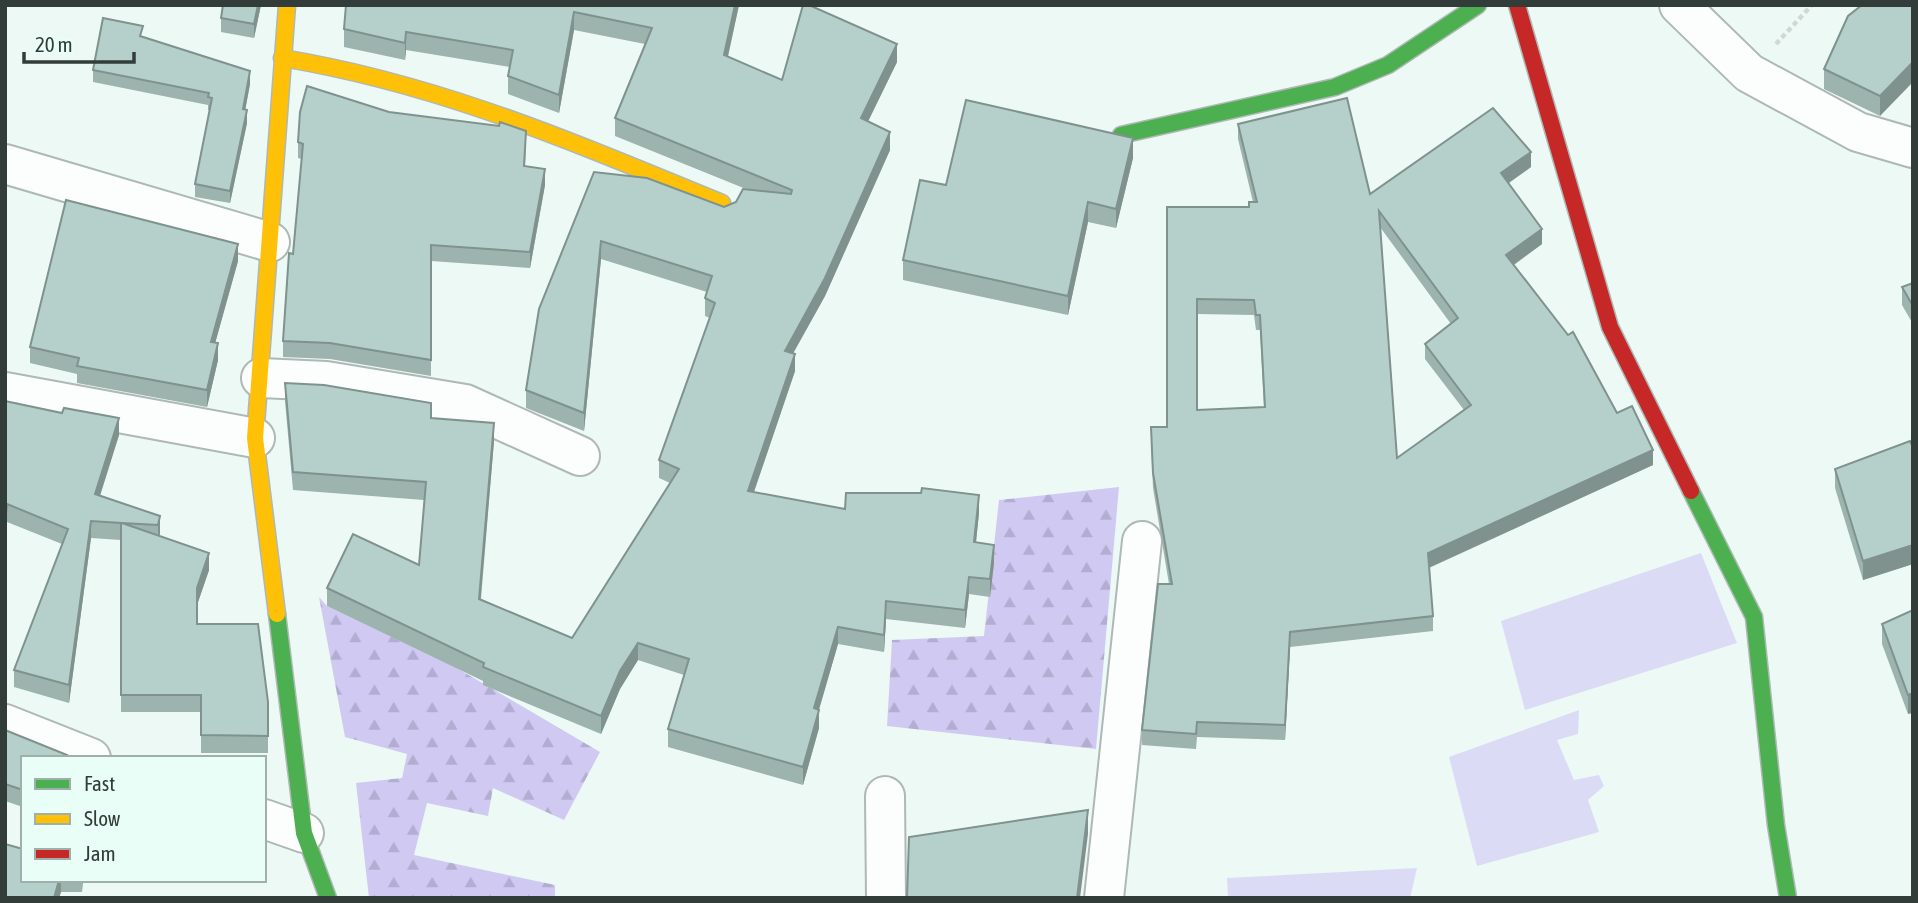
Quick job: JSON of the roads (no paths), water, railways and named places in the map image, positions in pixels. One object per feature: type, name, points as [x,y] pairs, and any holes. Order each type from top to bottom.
[{"type":"street","points":[[287,5],[255,438],[304,833],[328,898]]},
{"type":"street","points":[[1121,135],[1335,87],[1388,65],[1478,5]]},
{"type":"street","points":[[1517,5],[1610,327],[1754,617],[1776,825],[1788,898]]},
{"type":"street","points":[[1679,5],[1749,73],[1858,132],[1913,148]]},
{"type":"street","points":[[282,58],[340,68],[428,90],[562,139],[722,203]]},
{"type":"street","points":[[5,164],[270,243]]},
{"type":"street","points":[[261,378],[327,381],[465,404],[580,456]]},
{"type":"street","points":[[5,392],[255,438]]},
{"type":"street","points":[[1104,898],[1142,541]]},
{"type":"street","points":[[5,724],[86,756]]},
{"type":"street","points":[[885,796],[886,898]]},
{"type":"street","points":[[266,820],[304,833]]}]
